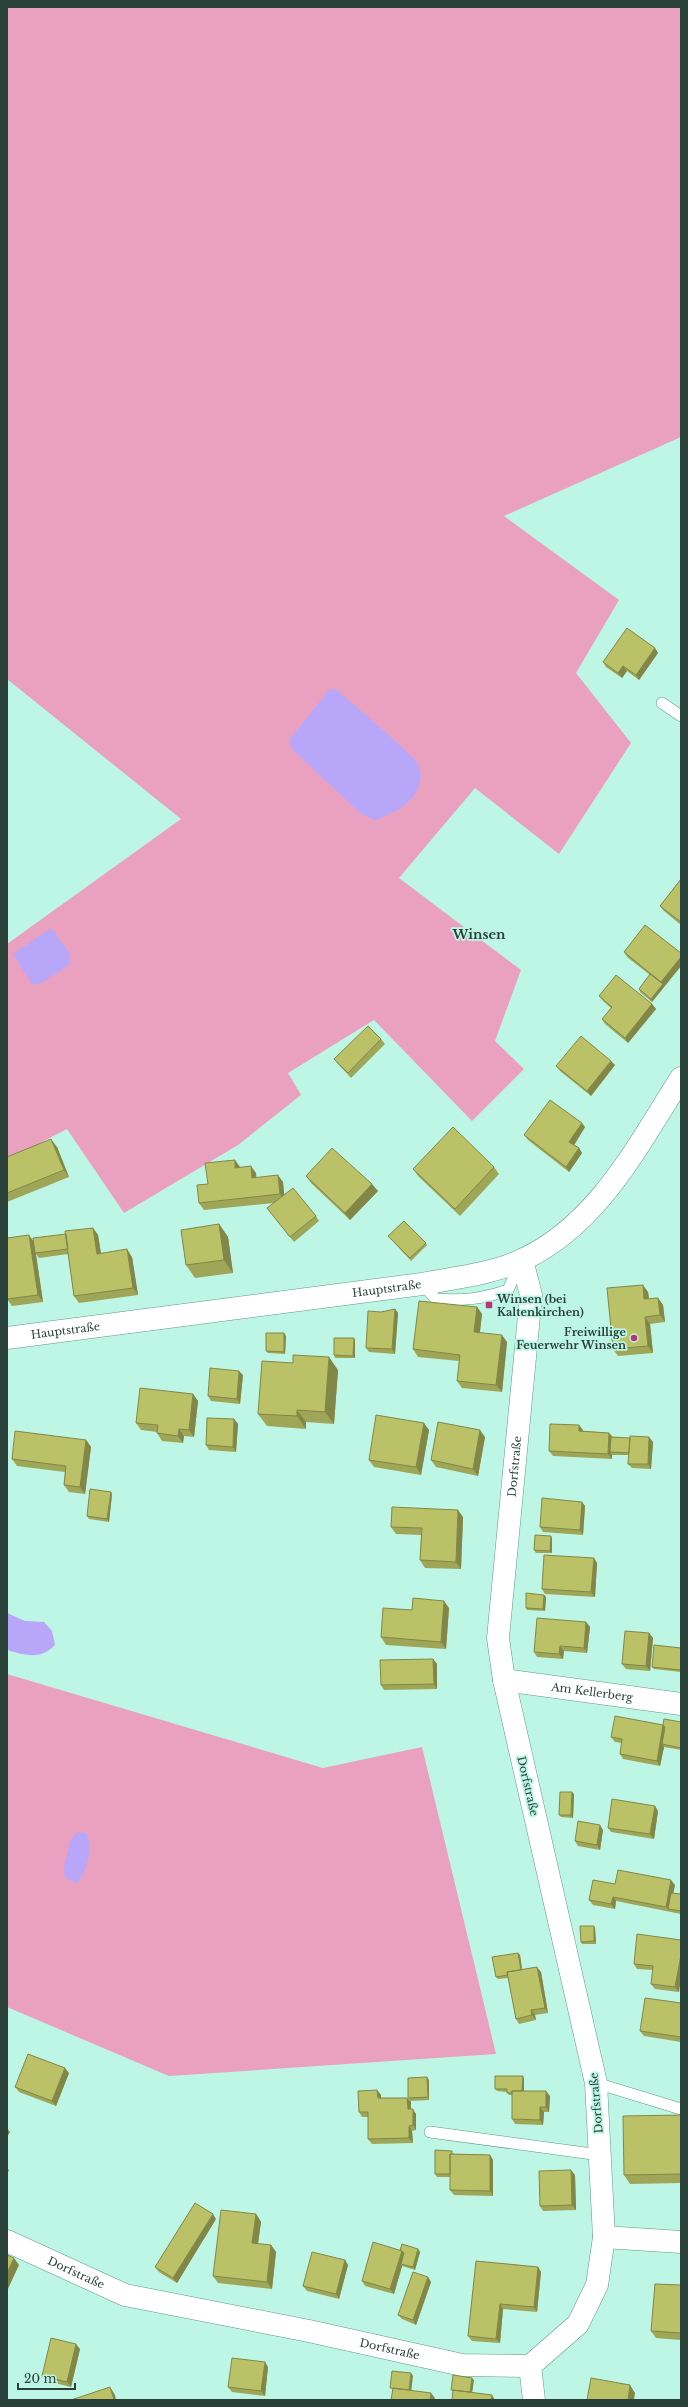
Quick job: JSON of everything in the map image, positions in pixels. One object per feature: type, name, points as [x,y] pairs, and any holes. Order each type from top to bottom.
[{"type":"street","name":"Hauptstraße","points":[[7,1338],[422,1284],[472,1275],[522,1260],[559,1236],[589,1211],[618,1175],[681,1078]]},
{"type":"street","name":"Dorfstraße","points":[[7,2240],[125,2295],[309,2331],[462,2365],[530,2366],[578,2324],[597,2285],[604,2237],[596,2083],[504,1680],[498,1638],[531,1295],[522,1260]]},
{"type":"street","name":"Am Kellerberg","points":[[504,1680],[681,1704]]},
{"type":"street","points":[[604,2237],[681,2242]]},
{"type":"street","points":[[530,2366],[534,2400]]},
{"type":"lane","points":[[662,703],[681,716]]},
{"type":"lane","points":[[596,2083],[681,2109]]},
{"type":"lane","points":[[430,2132],[600,2155]]},
{"type":"shaded area","points":[[7,7],[681,7],[681,437],[504,516],[619,600],[576,673],[631,743],[559,854],[475,788],[399,878],[521,970],[495,1041],[524,1069],[472,1121],[374,1020],[288,1073],[301,1095],[238,1145],[124,1213],[67,1129],[7,1160],[7,944],[181,819],[7,679]]},
{"type":"shaded area","points":[[336,689],[394,740],[418,764],[421,775],[420,784],[416,793],[402,807],[384,817],[375,820],[361,814],[292,749],[289,740],[329,690]]},
{"type":"shaded area","points":[[51,928],[70,953],[69,965],[40,984],[32,984],[13,954]]},
{"type":"shaded area","points":[[7,1613],[25,1621],[44,1622],[52,1631],[55,1645],[45,1653],[34,1655],[22,1654],[7,1649]]},
{"type":"shaded area","points":[[7,1674],[323,1768],[422,1747],[496,2054],[169,2076],[7,2007]]},
{"type":"shaded area","points":[[77,1832],[86,1833],[89,1845],[87,1865],[78,1883],[69,1880],[63,1873],[70,1841]]},
{"type":"building","points":[[627,628],[655,648],[636,675],[623,666],[618,673],[603,662]]},
{"type":"building","points":[[681,879],[681,922],[660,906]]},
{"type":"building","points":[[645,925],[681,953],[681,957],[661,982],[624,952]]},
{"type":"building","points":[[650,974],[663,984],[651,999],[639,989]]},
{"type":"building","points":[[616,975],[652,1004],[625,1038],[602,1019],[612,1007],[599,996]]},
{"type":"building","points":[[368,1026],[381,1039],[348,1073],[334,1059]]},
{"type":"building","points":[[581,1036],[611,1061],[587,1091],[556,1066]]},
{"type":"building","points":[[550,1100],[582,1123],[569,1142],[579,1148],[566,1167],[524,1135]]},
{"type":"building","points":[[453,1127],[494,1167],[455,1209],[413,1169]]},
{"type":"building","points":[[51,1139],[64,1170],[7,1193],[7,1157]]},
{"type":"building","points":[[332,1148],[372,1184],[345,1213],[306,1176]]},
{"type":"building","points":[[235,1160],[235,1168],[251,1166],[252,1178],[278,1175],[280,1194],[199,1203],[197,1185],[208,1184],[205,1163]]},
{"type":"building","points":[[293,1188],[316,1216],[290,1237],[267,1208]]},
{"type":"building","points":[[404,1221],[426,1243],[410,1258],[388,1236]]},
{"type":"building","points":[[219,1224],[224,1260],[186,1265],[181,1230]]},
{"type":"building","points":[[93,1228],[97,1254],[127,1249],[133,1288],[74,1296],[65,1231]]},
{"type":"building","points":[[66,1234],[68,1249],[35,1253],[33,1238]]},
{"type":"building","points":[[29,1235],[38,1295],[7,1299],[7,1238]]},
{"type":"building","name":"Freiwillige Feuerwehr Winsen","points":[[643,1285],[644,1299],[658,1298],[660,1315],[645,1317],[648,1346],[613,1349],[607,1288]]},
{"type":"building","points":[[419,1301],[477,1307],[474,1332],[502,1335],[496,1385],[457,1381],[460,1355],[413,1349]]},
{"type":"building","points":[[395,1309],[392,1349],[366,1348],[368,1311],[381,1312]]},
{"type":"building","points":[[266,1333],[284,1333],[284,1352],[266,1351]]},
{"type":"building","points":[[334,1338],[354,1338],[353,1356],[334,1355]]},
{"type":"building","points":[[293,1355],[329,1357],[325,1412],[297,1410],[297,1416],[258,1414],[262,1361],[293,1363]]},
{"type":"building","points":[[210,1368],[239,1371],[237,1399],[208,1396]]},
{"type":"building","points":[[140,1388],[193,1394],[189,1430],[179,1429],[178,1436],[157,1433],[158,1425],[136,1423]]},
{"type":"building","points":[[376,1415],[424,1423],[416,1467],[369,1460]]},
{"type":"building","points":[[207,1418],[234,1419],[233,1447],[206,1445]]},
{"type":"building","points":[[438,1422],[480,1430],[473,1469],[431,1460]]},
{"type":"building","points":[[550,1424],[579,1425],[579,1431],[609,1433],[608,1454],[549,1451]]},
{"type":"building","points":[[15,1431],[86,1440],[80,1487],[64,1485],[66,1466],[12,1459]]},
{"type":"building","points":[[630,1436],[649,1437],[648,1464],[628,1464]]},
{"type":"building","points":[[611,1437],[630,1438],[629,1453],[610,1452]]},
{"type":"building","points":[[90,1489],[111,1492],[107,1519],[87,1516]]},
{"type":"building","points":[[542,1498],[582,1502],[580,1530],[540,1527]]},
{"type":"building","points":[[392,1507],[458,1510],[456,1562],[420,1560],[422,1528],[391,1527]]},
{"type":"building","points":[[535,1535],[551,1536],[550,1551],[534,1550]]},
{"type":"building","points":[[544,1555],[594,1558],[591,1592],[542,1589]]},
{"type":"building","points":[[526,1593],[544,1595],[543,1609],[526,1608]]},
{"type":"building","points":[[413,1598],[444,1601],[441,1642],[381,1637],[383,1608],[412,1610]]},
{"type":"building","points":[[537,1618],[586,1622],[584,1648],[560,1646],[559,1654],[534,1652]]},
{"type":"building","points":[[625,1631],[649,1633],[646,1666],[622,1664]]},
{"type":"building","points":[[654,1645],[681,1648],[681,1670],[652,1667]]},
{"type":"building","points":[[433,1659],[434,1684],[381,1685],[380,1660]]},
{"type":"building","points":[[615,1716],[663,1725],[657,1761],[620,1754],[622,1739],[611,1737]]},
{"type":"building","points":[[664,1719],[681,1722],[681,1748],[662,1744],[665,1727],[663,1725]]},
{"type":"building","points":[[560,1792],[572,1792],[571,1815],[559,1815]]},
{"type":"building","points":[[612,1799],[655,1806],[650,1834],[608,1828]]},
{"type":"building","points":[[578,1821],[600,1825],[597,1845],[575,1841]]},
{"type":"building","points":[[618,1870],[671,1880],[666,1907],[613,1897],[611,1904],[589,1900],[593,1880],[615,1884]]},
{"type":"building","points":[[671,1893],[681,1894],[681,1911],[668,1909]]},
{"type":"building","points":[[580,1926],[594,1926],[594,1941],[581,1942]]},
{"type":"building","points":[[637,1934],[681,1940],[681,1955],[675,1987],[651,1984],[653,1966],[634,1964]]},
{"type":"building","points":[[518,1953],[521,1970],[507,1972],[508,1975],[496,1977],[492,1957]]},
{"type":"building","points":[[537,1967],[545,2008],[531,2010],[532,2015],[516,2019],[507,1972]]},
{"type":"building","points":[[645,1998],[681,2003],[681,2037],[640,2031]]},
{"type":"building","points":[[28,2054],[65,2068],[52,2101],[15,2087]]},
{"type":"building","points":[[495,2076],[523,2076],[522,2091],[512,2091],[512,2093],[507,2093],[507,2089],[495,2089]]},
{"type":"building","points":[[427,2077],[428,2097],[408,2098],[408,2078]]},
{"type":"building","points":[[377,2090],[378,2098],[407,2098],[408,2109],[413,2109],[413,2125],[409,2126],[409,2138],[368,2139],[368,2112],[359,2112],[358,2091]]},
{"type":"building","points":[[512,2091],[546,2091],[546,2107],[540,2107],[540,2120],[512,2119]]},
{"type":"building","points":[[681,2115],[681,2174],[624,2175],[623,2116]]},
{"type":"building","points":[[435,2150],[452,2151],[452,2154],[450,2154],[450,2174],[435,2174]]},
{"type":"building","points":[[450,2154],[490,2155],[490,2191],[450,2190]]},
{"type":"building","points":[[571,2170],[572,2205],[540,2206],[539,2171]]},
{"type":"building","points":[[195,2203],[213,2214],[173,2278],[155,2267]]},
{"type":"building","points":[[221,2210],[256,2214],[252,2243],[271,2245],[267,2282],[213,2276]]},
{"type":"building","points":[[373,2242],[402,2251],[390,2289],[362,2281]]},
{"type":"building","points":[[402,2244],[418,2249],[413,2267],[401,2264],[404,2253],[400,2250]]},
{"type":"building","points":[[312,2252],[345,2260],[336,2294],[303,2286]]},
{"type":"building","points":[[7,2255],[14,2258],[7,2273]]},
{"type":"building","points":[[476,2261],[538,2267],[534,2307],[500,2304],[496,2339],[468,2336]]},
{"type":"building","points":[[413,2272],[428,2277],[413,2320],[398,2315]]},
{"type":"building","points":[[655,2284],[681,2285],[681,2333],[651,2331]]},
{"type":"building","points":[[51,2338],[76,2344],[67,2382],[42,2376]]},
{"type":"building","points":[[232,2358],[265,2362],[261,2391],[228,2387]]},
{"type":"building","points":[[392,2371],[411,2373],[409,2390],[390,2388]]},
{"type":"building","points":[[453,2375],[472,2378],[470,2392],[451,2390]]},
{"type":"building","points":[[591,2378],[630,2385],[628,2400],[587,2400]]},
{"type":"building","points":[[110,2387],[114,2400],[71,2400]]},
{"type":"building","points":[[393,2388],[431,2393],[430,2400],[391,2400]]},
{"type":"building","points":[[453,2390],[492,2395],[491,2400],[452,2400]]},
{"type":"place","name":"Winsen (bei Kaltenkirchen)","points":[[489,1305]]},
{"type":"place","name":"Freiwillige Feuerwehr Winsen","points":[[634,1338]]},
{"type":"district","name":"Winsen","points":[[479,934]]}]
